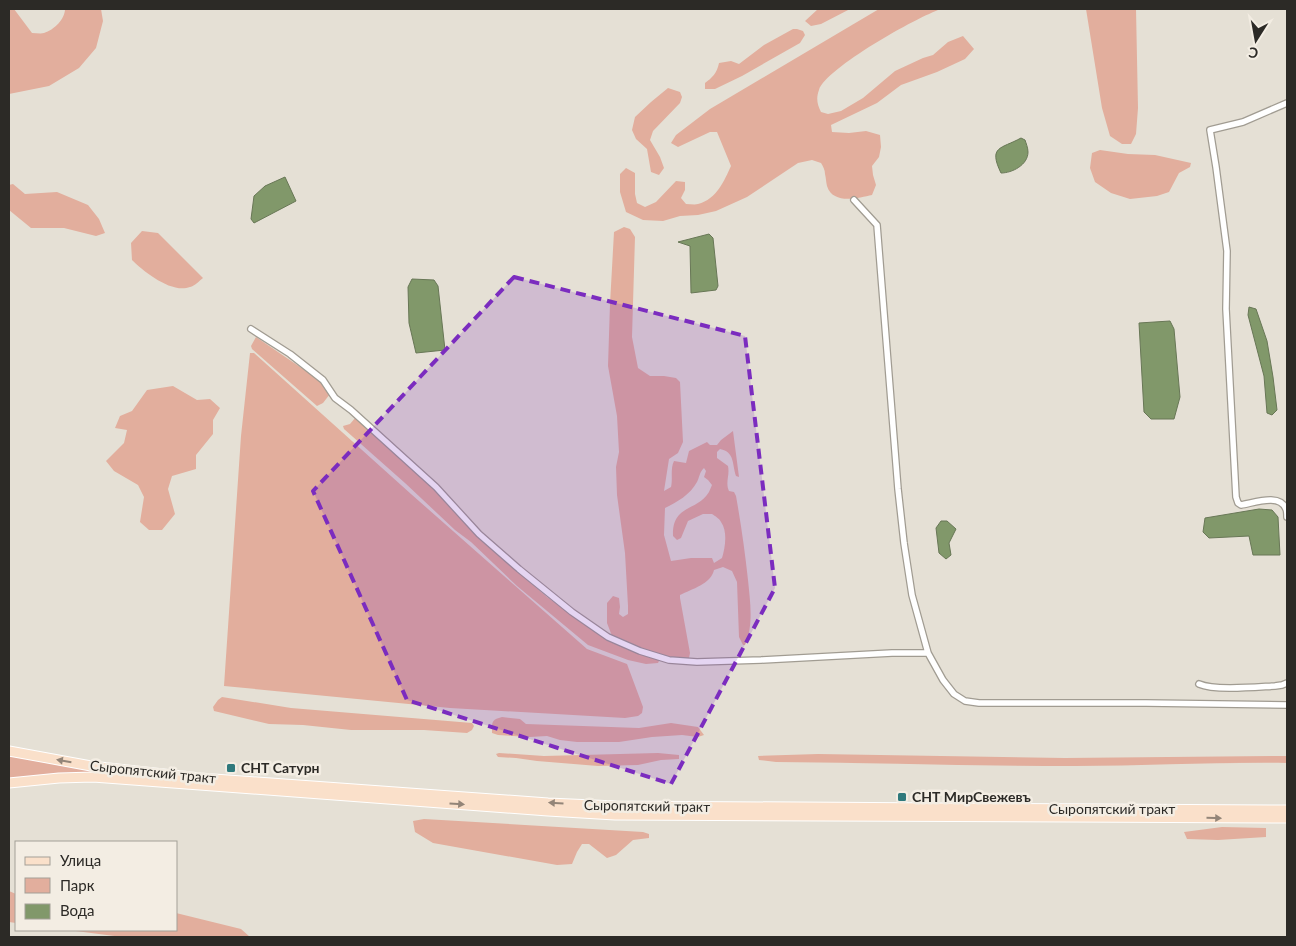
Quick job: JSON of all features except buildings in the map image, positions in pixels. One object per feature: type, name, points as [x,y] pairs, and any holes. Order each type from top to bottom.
[{"type":"main road","name":"Сыропятский тракт","points":[[9,752],[90,766],[200,778],[548,803],[616,806],[1287,810]]},
{"type":"main road","name":"Сыропятский тракт","points":[[9,783],[93,777],[615,815],[1287,818]]},
{"type":"street","points":[[1287,104],[1243,122],[1210,130],[1227,252],[1226,309],[1236,498],[1241,505],[1268,499],[1280,502],[1286,508],[1287,517]]},
{"type":"street","points":[[854,200],[877,225],[889,391],[904,543],[912,594],[928,653],[943,680],[954,694],[965,701],[979,704],[1146,703],[1287,705]]},
{"type":"street","points":[[251,329],[290,354],[323,380],[335,398],[351,410],[436,487],[479,534],[572,612],[608,637],[640,651],[668,660],[697,662],[928,653]]},
{"type":"street","points":[[1199,684],[1218,687],[1282,686],[1287,684]]},
{"type":"highlighted area","points":[[514,277],[745,336],[775,588],[671,784],[407,700],[313,491]]},
{"type":"green space","points":[[9,9],[14,9],[32,33],[44,33],[58,24],[65,13],[65,9],[101,9],[103,21],[96,48],[79,68],[49,86],[9,94]]},
{"type":"green space","points":[[818,9],[850,9],[821,24],[811,26],[805,21]]},
{"type":"green space","points":[[879,9],[941,9],[894,32],[838,69],[825,81],[819,90],[817,101],[821,112],[828,114],[841,111],[863,98],[895,71],[933,55],[948,42],[963,36],[974,49],[965,59],[937,72],[901,85],[877,103],[831,125],[832,132],[866,131],[880,135],[881,147],[879,157],[872,166],[876,185],[872,195],[846,199],[835,196],[827,186],[822,164],[812,160],[798,163],[747,197],[716,211],[680,216],[663,221],[643,220],[626,212],[620,192],[620,174],[626,168],[635,173],[637,203],[645,207],[656,202],[676,181],[685,182],[685,190],[681,198],[686,204],[705,202],[715,194],[726,178],[731,166],[717,132],[710,132],[678,147],[671,143],[676,135],[710,109]]},
{"type":"green space","points":[[1086,9],[1136,9],[1138,108],[1136,134],[1131,144],[1122,144],[1110,136],[1102,108]]},
{"type":"green space","points":[[793,29],[803,31],[805,35],[800,43],[742,76],[715,89],[705,89],[705,83],[714,75],[719,63],[731,61],[739,64],[764,45]]},
{"type":"green space","points":[[668,88],[680,92],[682,97],[680,103],[653,131],[650,140],[664,168],[659,175],[651,172],[647,149],[636,139],[632,130],[635,117]]},
{"type":"green space","points":[[1100,150],[1155,155],[1191,163],[1190,167],[1179,173],[1169,192],[1157,196],[1130,199],[1111,193],[1095,182],[1090,168],[1092,153]]},
{"type":"green space","points":[[13,184],[25,194],[57,192],[88,205],[99,219],[105,233],[96,236],[64,228],[31,228],[9,210],[9,185]]},
{"type":"green space","points":[[624,227],[630,229],[635,237],[632,337],[638,368],[650,376],[676,378],[680,382],[683,442],[678,453],[669,459],[664,491],[671,487],[674,461],[686,463],[689,451],[707,442],[710,445],[717,445],[733,431],[739,477],[736,476],[731,456],[728,453],[720,449],[717,452],[717,458],[728,466],[728,488],[736,496],[741,528],[751,613],[750,629],[745,645],[743,645],[739,637],[737,582],[732,571],[723,567],[714,570],[705,582],[680,595],[690,653],[689,658],[660,655],[629,644],[612,636],[607,623],[607,603],[613,596],[619,598],[619,614],[623,617],[628,614],[625,553],[617,495],[616,467],[619,452],[617,416],[608,366],[614,232]],"holes":[[[704,468],[706,471],[704,477],[712,485],[709,492],[698,503],[681,513],[674,526],[673,536],[677,540],[681,538],[688,521],[703,514],[712,514],[720,521],[725,530],[725,545],[722,558],[714,563],[712,558],[691,558],[671,561],[664,535],[665,508],[679,501],[687,494],[694,487],[701,471]]]},
{"type":"green space","points":[[142,231],[158,233],[203,278],[192,286],[175,287],[159,281],[144,270],[132,260],[131,243]]},
{"type":"green space","points":[[256,337],[322,382],[330,394],[323,403],[317,406],[252,349],[251,346]]},
{"type":"green space","points":[[250,353],[254,353],[587,649],[627,664],[643,707],[642,713],[638,716],[625,718],[450,708],[224,686],[241,436]]},
{"type":"green space","points":[[173,386],[197,400],[210,399],[220,408],[213,420],[213,434],[196,455],[196,469],[172,476],[168,489],[175,514],[162,530],[149,530],[140,522],[144,497],[138,485],[114,471],[106,461],[124,443],[127,430],[115,428],[120,416],[132,411],[147,390]]},
{"type":"green space","points":[[356,417],[435,489],[502,558],[547,597],[613,643],[657,658],[658,663],[646,664],[628,660],[588,645],[517,586],[471,542],[455,530],[344,429],[343,426],[350,424]]},
{"type":"green space","points":[[222,697],[291,708],[472,723],[474,726],[467,733],[424,730],[351,730],[269,724],[214,711],[213,707]]},
{"type":"green space","points":[[502,717],[520,719],[526,724],[639,728],[671,723],[698,727],[704,735],[698,737],[682,735],[652,737],[619,742],[577,742],[547,736],[530,737],[492,733],[493,722]]},
{"type":"green space","points":[[658,753],[679,755],[679,759],[661,760],[638,765],[598,766],[498,757],[496,754],[544,756]]},
{"type":"green space","points":[[818,754],[1065,758],[1287,756],[1287,763],[1001,766],[776,762],[759,760],[758,756]]},
{"type":"green space","points":[[9,756],[131,776],[91,774],[9,778]]},
{"type":"green space","points":[[424,819],[643,832],[649,834],[649,838],[633,840],[616,855],[607,858],[589,844],[582,844],[572,864],[557,865],[433,843],[415,832],[413,821]]},
{"type":"green space","points":[[1222,827],[1266,828],[1266,837],[1218,840],[1187,839],[1184,832]]},
{"type":"green space","points":[[9,891],[15,894],[15,923],[9,922]]},
{"type":"green space","points":[[178,913],[241,929],[250,937],[122,937],[76,931],[178,931]]},
{"type":"water","points":[[1021,138],[1025,140],[1028,149],[1025,161],[1010,172],[1001,173],[997,164],[996,153],[1002,147]]},
{"type":"water","points":[[285,177],[296,201],[254,223],[251,219],[254,196],[265,186]]},
{"type":"water","points":[[709,234],[713,238],[718,286],[716,290],[691,293],[690,246],[678,242]]},
{"type":"water","points":[[412,279],[434,280],[438,286],[445,350],[416,353],[409,323],[408,287]]},
{"type":"water","points":[[1249,307],[1256,309],[1267,341],[1277,410],[1272,415],[1267,413],[1264,376],[1248,315]]},
{"type":"water","points":[[1170,321],[1174,329],[1180,397],[1174,419],[1151,419],[1144,412],[1139,323]]},
{"type":"water","points":[[1259,509],[1272,510],[1278,517],[1280,555],[1253,555],[1249,536],[1209,538],[1203,532],[1205,518]]},
{"type":"water","points":[[941,521],[947,521],[956,529],[949,543],[951,555],[946,559],[939,553],[936,528]]},
{"type":"place","name":"СНТ Сатурн","points":[[231,768]]},
{"type":"place","name":"СНТ МирСвежевъ","points":[[902,797]]}]
